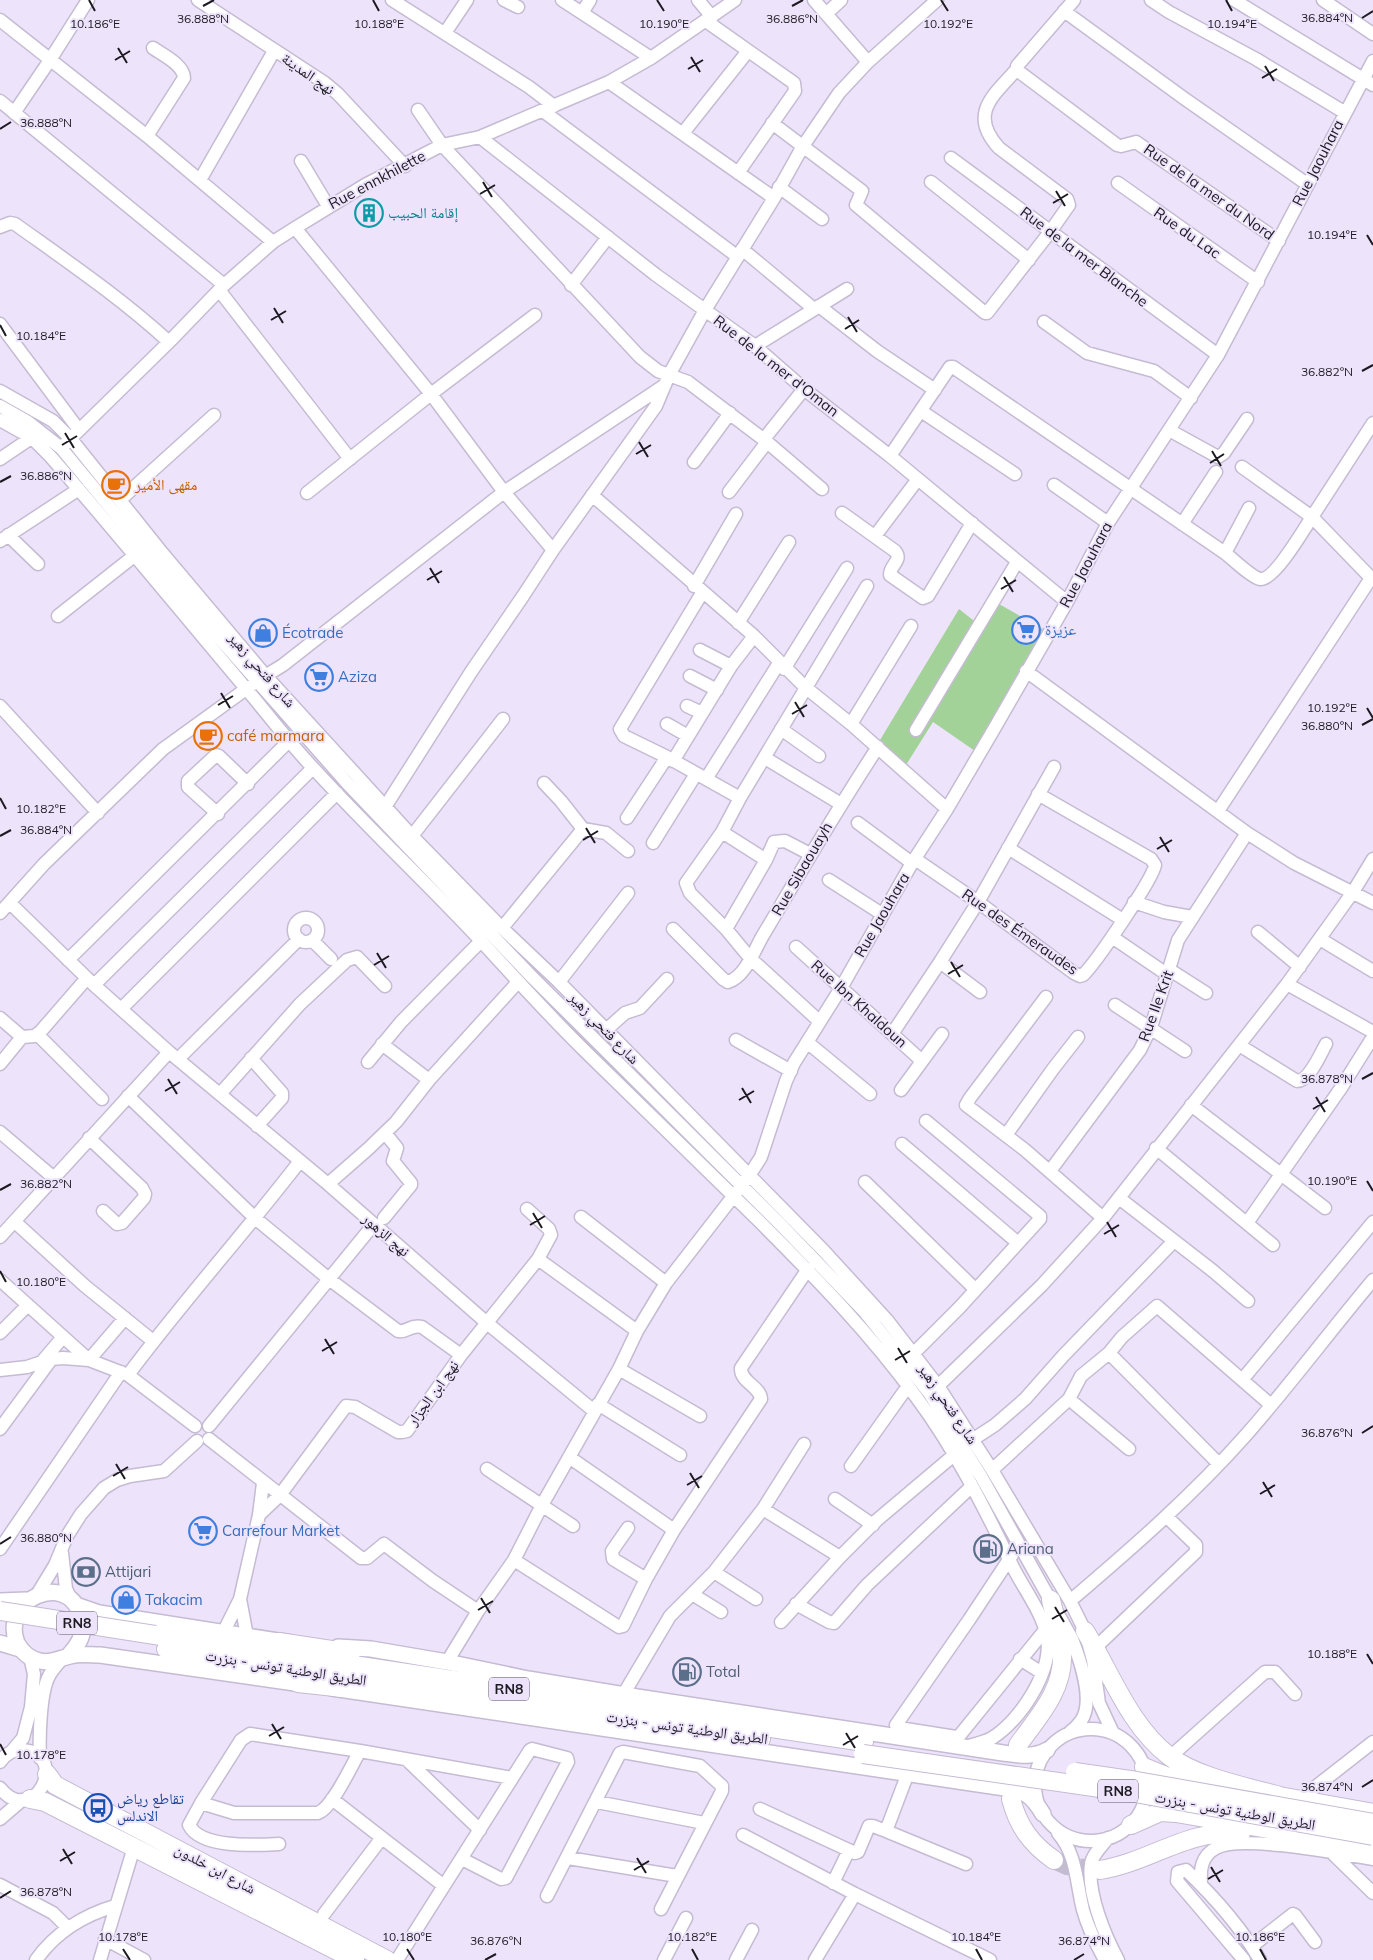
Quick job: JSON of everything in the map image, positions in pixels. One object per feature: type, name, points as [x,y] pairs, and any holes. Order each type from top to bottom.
[{"type":"highway","points":[[1018,1745],[1054,1693],[1059,1680],[1062,1654],[1051,1600]]},
{"type":"highway","name":"الطريق الوطنية تونس - بنزرت","points":[[0,1611],[154,1641],[608,1717],[1137,1781],[1373,1823]]},
{"type":"highway","name":"الطريق الوطنية تونس - بنزرت","points":[[0,1622],[154,1641],[560,1697],[1135,1793],[1373,1836]]},
{"type":"highway","points":[[1085,1631],[1136,1719],[1147,1734],[1170,1757],[1217,1780],[1280,1796]]},
{"type":"highway","points":[[279,1642],[470,1675],[560,1697]]},
{"type":"highway","points":[[298,1683],[608,1717]]},
{"type":"highway","name":"شارع ابن خلدون","points":[[43,1766],[55,1785],[388,1960]]},
{"type":"highway","points":[[1144,1767],[1166,1776],[1373,1813]]},
{"type":"highway","points":[[1010,1799],[1024,1833],[1039,1850],[1054,1860]]},
{"type":"highway","name":"شارع ابن خلدون","points":[[26,1800],[45,1802],[355,1960]]},
{"type":"highway","name":"RN8","points":[[1131,1824],[1160,1812],[1176,1813],[1373,1847]]},
{"type":"highway","name":"RN8","points":[[1100,1870],[1119,1867],[1172,1845],[1222,1832],[1274,1834],[1286,1832]]},
{"type":"main road","points":[[0,1601],[56,1593],[99,1613],[279,1642],[371,1649],[623,1695],[1029,1756],[1047,1750]]},
{"type":"main road","points":[[25,1653],[15,1639],[14,1618],[19,1608],[32,1596]]},
{"type":"main road","points":[[64,1658],[76,1648],[82,1638],[82,1621],[74,1603]]},
{"type":"main road","points":[[0,1643],[40,1661],[50,1662],[64,1658],[100,1655],[998,1786],[1027,1794],[1034,1800],[1047,1820]]},
{"type":"street","points":[[14,113],[88,0]]},
{"type":"street","name":"نهج المدينة","points":[[198,0],[325,83],[338,94],[404,166]]},
{"type":"street","points":[[392,0],[445,33],[549,108],[740,253],[935,390]]},
{"type":"street","points":[[445,33],[467,0]]},
{"type":"street","points":[[504,0],[518,7]]},
{"type":"street","points":[[562,0],[651,58]]},
{"type":"street","points":[[582,13],[590,0]]},
{"type":"street","points":[[698,0],[709,19],[748,51],[795,85],[795,91],[738,173]]},
{"type":"street","name":"Rue ennkhilette","points":[[65,443],[169,342],[221,288],[273,242],[328,206],[442,145],[480,137],[609,82],[651,58],[736,0]]},
{"type":"street","points":[[814,0],[868,62]]},
{"type":"street","points":[[826,14],[840,0]]},
{"type":"street","points":[[385,807],[552,550],[656,406],[667,380],[705,310],[803,146],[839,93],[868,62],[937,0]]},
{"type":"street","points":[[772,123],[862,191],[856,205],[985,313],[990,312],[1050,232],[1068,205],[1068,202],[992,140],[986,126],[986,104],[1074,0]]},
{"type":"street","points":[[1151,0],[1169,12],[1256,59],[1344,112]]},
{"type":"street","points":[[1234,0],[1368,82]]},
{"type":"street","points":[[1324,0],[1373,34]]},
{"type":"street","points":[[1064,11],[1185,99],[1307,184]]},
{"type":"street","points":[[0,20],[147,136],[273,242]]},
{"type":"street","points":[[147,136],[184,78],[184,73],[178,66],[153,48]]},
{"type":"street","points":[[200,180],[274,51]]},
{"type":"street","points":[[683,134],[748,51]]},
{"type":"street","name":"Rue Jaouhara","points":[[447,1662],[478,1611],[514,1560],[542,1505],[619,1369],[637,1331],[666,1283],[749,1176],[765,1149],[786,1081],[807,1042],[841,988],[882,914],[947,809],[1068,602],[1108,523],[1218,355],[1258,282],[1344,112],[1368,82],[1373,61]]},
{"type":"street","name":"Rue de la mer du Nord","points":[[1017,69],[1117,145],[1122,146],[1136,142],[1279,241]]},
{"type":"street","points":[[609,82],[738,173],[822,220]]},
{"type":"street","points":[[0,102],[221,288],[350,459]]},
{"type":"street","points":[[418,110],[442,145],[640,357],[667,380],[688,382],[766,440],[822,489]]},
{"type":"street","name":"Rue de la mer d'Oman","points":[[480,137],[608,237],[755,346],[804,389],[890,456],[1068,602]]},
{"type":"street","name":"Rue de la mer Blanche","points":[[951,158],[1218,355]]},
{"type":"street","points":[[301,161],[328,206]]},
{"type":"street","points":[[931,182],[1029,260]]},
{"type":"street","name":"Rue du Lac","points":[[1118,183],[1258,282]]},
{"type":"street","points":[[0,227],[10,223],[15,224],[106,288],[169,342]]},
{"type":"street","points":[[295,228],[431,394],[504,492],[552,550]]},
{"type":"street","points":[[571,285],[608,237]]},
{"type":"street","points":[[755,346],[847,289]]},
{"type":"street","points":[[307,493],[431,394],[535,315]]},
{"type":"street","points":[[1044,322],[1087,353],[1154,371],[1191,398]]},
{"type":"street","points":[[0,324],[65,443],[79,488],[134,556],[256,681],[289,741],[582,1049],[737,1191],[860,1327],[908,1386],[954,1455],[972,1486],[1045,1630],[1048,1644],[1042,1673],[1034,1691],[1004,1729],[989,1740],[968,1746]]},
{"type":"street","points":[[890,456],[950,367],[953,367],[1226,553],[1254,576],[1265,578],[1270,576],[1286,557],[1373,423]]},
{"type":"street","points":[[0,913],[44,864],[163,750],[256,681],[283,665],[348,616],[504,492],[667,380]]},
{"type":"street","points":[[729,492],[804,389]]},
{"type":"street","name":"شارع فتحي زهير","points":[[0,391],[53,421],[65,443],[199,615],[347,783],[737,1191],[843,1288],[905,1361],[930,1394],[964,1448],[1072,1639],[1082,1668],[1085,1684],[1085,1711],[1082,1720],[1070,1732]]},
{"type":"street","name":"شارع فتحي زهير","points":[[0,406],[37,434],[65,443],[120,500],[256,681],[385,807],[502,928],[559,982],[864,1294],[938,1386],[992,1470],[1070,1601],[1085,1631],[1093,1660],[1100,1703],[1112,1733]]},
{"type":"street","points":[[921,411],[1015,474]]},
{"type":"street","points":[[694,462],[730,413]]},
{"type":"street","points":[[120,500],[214,415]]},
{"type":"street","points":[[1169,430],[1218,457],[1224,453],[1247,419]]},
{"type":"street","points":[[0,420],[37,434]]},
{"type":"street","points":[[0,459],[53,421]]},
{"type":"street","points":[[1218,811],[1372,579],[1312,517],[1242,467]]},
{"type":"street","points":[[1182,524],[1216,472]]},
{"type":"street","points":[[875,536],[918,479]]},
{"type":"street","points":[[1054,486],[1108,523]]},
{"type":"street","points":[[38,564],[4,538],[79,488]]},
{"type":"street","points":[[592,495],[754,636],[805,687],[878,747],[947,809]]},
{"type":"street","points":[[1226,553],[1249,508]]},
{"type":"street","points":[[842,513],[895,551],[898,557],[890,571],[892,577],[919,597],[926,598],[972,523]]},
{"type":"street","points":[[736,514],[698,589],[620,729],[624,736],[740,798]]},
{"type":"street","points":[[738,623],[789,542]]},
{"type":"street","points":[[58,616],[134,556]]},
{"type":"street","points":[[916,730],[1017,562]]},
{"type":"street","points":[[653,843],[782,666],[847,568]]},
{"type":"street","points":[[819,1021],[750,958],[726,929],[690,893],[686,886],[722,832],[805,687],[867,586]]},
{"type":"street","points":[[851,724],[911,626]]},
{"type":"street","points":[[627,818],[688,736],[731,666],[754,636]]},
{"type":"street","points":[[700,650],[731,666]]},
{"type":"street","points":[[1026,671],[1247,833],[1294,863],[1373,904]]},
{"type":"street","points":[[690,676],[716,690]]},
{"type":"street","points":[[0,706],[98,813]]},
{"type":"street","points":[[687,706],[702,713]]},
{"type":"street","points":[[412,836],[503,719]]},
{"type":"street","points":[[667,724],[688,736]]},
{"type":"street","points":[[781,729],[819,756]]},
{"type":"street","points":[[68,960],[218,814],[289,741]]},
{"type":"street","name":"Rue Sibaouayh","points":[[673,929],[723,979],[728,982],[735,979],[750,958],[840,804],[878,747]]},
{"type":"street","points":[[218,814],[188,787],[188,781],[216,755],[220,756],[248,784]]},
{"type":"street","points":[[765,758],[840,804]]},
{"type":"street","points":[[892,1034],[978,902],[1054,767]]},
{"type":"street","points":[[0,1018],[22,1037],[37,1034],[313,768]]},
{"type":"street","points":[[544,783],[568,808],[583,829],[606,833],[628,851]]},
{"type":"street","points":[[121,1009],[337,793]]},
{"type":"street","name":"Rue des Émeraudes","points":[[858,822],[978,902],[1080,976],[1086,972],[1112,937],[1146,884],[1155,865],[1150,858],[1038,794]]},
{"type":"street","points":[[502,928],[583,829]]},
{"type":"street","points":[[722,832],[766,860]]},
{"type":"street","name":"Rue Ile Krit","points":[[1050,1170],[1134,1060],[1151,1027],[1178,940],[1247,833]]},
{"type":"street","points":[[726,929],[777,840],[785,840],[810,854]]},
{"type":"street","points":[[1008,848],[1123,920]]},
{"type":"street","points":[[938,1386],[1048,1278],[1103,1218],[1156,1148],[1300,967],[1353,892],[1373,859]]},
{"type":"street","points":[[829,880],[882,914]]},
{"type":"street","points":[[559,982],[628,893]]},
{"type":"street","points":[[1134,902],[1164,912],[1192,917]]},
{"type":"street","name":"نهج الزهور","points":[[10,903],[91,982],[173,1055],[328,1184],[379,1221],[486,1323],[596,1407],[680,1455]]},
{"type":"street","points":[[305,918],[313,920],[318,926],[317,934],[312,940],[305,942],[299,939],[294,928],[298,921],[305,918]]},
{"type":"street","points":[[1258,932],[1300,967]]},
{"type":"street","points":[[1112,937],[1169,973],[1206,993]]},
{"type":"street","points":[[1,1235],[15,1222],[128,1096],[299,939]]},
{"type":"street","points":[[1320,939],[1373,971]]},
{"type":"street","points":[[312,940],[331,959]]},
{"type":"street","points":[[368,1062],[401,1022],[481,941]]},
{"type":"street","name":"Rue Ibn Khaldoun","points":[[796,947],[922,1061]]},
{"type":"street","points":[[220,1094],[300,1004],[346,960],[357,957],[385,986]]},
{"type":"street","points":[[940,962],[980,992]]},
{"type":"street","points":[[606,1030],[625,1012],[640,1008],[668,979]]},
{"type":"street","points":[[328,1184],[385,1134],[429,1080],[518,982]]},
{"type":"street","points":[[1287,984],[1373,1032]]},
{"type":"street","points":[[1046,998],[967,1102],[968,1108],[1050,1170],[1103,1218]]},
{"type":"street","points":[[1115,1005],[1185,1051]]},
{"type":"street","points":[[37,1034],[102,1098]]},
{"type":"street","points":[[901,1090],[942,1034]]},
{"type":"street","points":[[0,1064],[22,1037]]},
{"type":"street","points":[[1246,1223],[1341,1088],[1373,1037]]},
{"type":"street","points":[[1006,1135],[1053,1069],[1078,1038]]},
{"type":"street","points":[[736,1040],[791,1071]]},
{"type":"street","points":[[807,1042],[870,1094]]},
{"type":"street","points":[[382,1044],[429,1080]]},
{"type":"street","points":[[1239,1045],[1297,1081],[1301,1081],[1307,1077],[1326,1044]]},
{"type":"street","points":[[251,1058],[282,1093],[282,1098],[258,1126]]},
{"type":"street","points":[[128,1096],[256,1219],[329,1279],[398,1331],[404,1331],[414,1326],[422,1328],[461,1355]]},
{"type":"street","points":[[1191,1105],[1325,1208]]},
{"type":"street","points":[[913,1354],[960,1307],[1040,1219],[1040,1216],[926,1121]]},
{"type":"street","points":[[0,1132],[54,1178]]},
{"type":"street","points":[[209,1426],[329,1279],[411,1185],[393,1161],[397,1148],[385,1134]]},
{"type":"street","points":[[89,1138],[142,1188],[145,1194],[144,1198],[122,1224],[117,1224],[103,1211]]},
{"type":"street","points":[[902,1144],[1018,1243]]},
{"type":"street","points":[[1156,1148],[1273,1245]]},
{"type":"street","points":[[0,1548],[124,1373],[256,1219],[300,1161]]},
{"type":"street","points":[[866,1182],[975,1289]]},
{"type":"street","points":[[1119,1198],[1212,1270],[1248,1301]]},
{"type":"street","name":"نهج ابن الجزار","points":[[280,1495],[346,1406],[355,1406],[398,1432],[407,1430],[461,1355],[538,1259],[552,1234],[527,1209]]},
{"type":"street","points":[[581,1217],[666,1283]]},
{"type":"street","points":[[15,1222],[84,1286],[153,1341]]},
{"type":"street","points":[[1242,1380],[1373,1222]]},
{"type":"street","points":[[972,1440],[995,1425],[1025,1399],[1063,1356],[1174,1241]]},
{"type":"street","points":[[538,1259],[637,1331]]},
{"type":"street","points":[[514,1560],[619,1627],[623,1626],[646,1579],[674,1530],[761,1398],[760,1393],[742,1375],[741,1368],[808,1270]]},
{"type":"street","points":[[0,1280],[89,1360],[124,1373],[195,1426]]},
{"type":"street","points":[[1070,1601],[1167,1517],[1219,1464],[1271,1405],[1373,1280]]},
{"type":"street","points":[[0,1333],[28,1305]]},
{"type":"street","points":[[992,1470],[1069,1399],[1080,1376],[1109,1353],[1122,1337],[1157,1306],[1271,1405]]},
{"type":"street","points":[[0,1370],[14,1370],[46,1362],[89,1360],[125,1318]]},
{"type":"street","points":[[0,1429],[64,1337]]},
{"type":"street","points":[[1109,1353],[1219,1464]]},
{"type":"street","points":[[619,1369],[700,1416]]},
{"type":"street","points":[[851,1466],[908,1386]]},
{"type":"street","points":[[1069,1399],[1129,1449]]},
{"type":"street","points":[[32,1596],[62,1551],[67,1536],[81,1514],[104,1488],[117,1480],[130,1476],[164,1471],[203,1440],[212,1432],[209,1426],[202,1423],[195,1426],[192,1433],[203,1440],[280,1495],[361,1558],[367,1558],[384,1544],[433,1581],[478,1611]]},
{"type":"street","points":[[623,1695],[670,1616],[714,1572],[763,1508],[804,1444]]},
{"type":"street","points":[[781,1622],[840,1557],[873,1525],[954,1455]]},
{"type":"street","points":[[569,1457],[674,1530]]},
{"type":"street","points":[[488,1469],[573,1526]]},
{"type":"street","points":[[223,1633],[240,1598],[259,1515],[262,1483]]},
{"type":"street","points":[[796,1604],[834,1623],[867,1584],[972,1486]]},
{"type":"street","points":[[259,1515],[280,1495]]},
{"type":"street","points":[[835,1499],[873,1525]]},
{"type":"street","points":[[763,1508],[840,1557]]},
{"type":"street","points":[[1095,1648],[1198,1549],[1167,1517]]},
{"type":"street","points":[[628,1528],[611,1555],[613,1559],[646,1579]]},
{"type":"street","points":[[1021,1546],[1008,1558],[969,1620],[896,1725],[899,1728],[956,1737],[963,1732],[1045,1630]]},
{"type":"street","points":[[62,1551],[66,1589],[74,1603]]},
{"type":"street","points":[[714,1572],[756,1598]]},
{"type":"street","points":[[692,1594],[721,1612]]},
{"type":"street","points":[[240,1598],[247,1636]]},
{"type":"street","points":[[4,1756],[23,1738],[31,1707],[34,1674],[25,1653]]},
{"type":"street","points":[[0,1819],[39,1793],[45,1784],[39,1741],[41,1710],[48,1678],[64,1658]]},
{"type":"street","points":[[1020,1659],[1042,1673]]},
{"type":"street","points":[[1170,1757],[1265,1672],[1275,1672],[1295,1694]]},
{"type":"street","points":[[1047,1820],[1064,1834],[1078,1839],[1093,1841],[1108,1838],[1131,1824],[1138,1815],[1145,1800],[1147,1783],[1144,1767],[1132,1746],[1112,1733],[1091,1729],[1070,1732],[1057,1740],[1047,1750],[1038,1765],[1034,1781],[1036,1798],[1047,1820],[1067,1843],[1073,1857],[1088,1925],[1105,1960]]},
{"type":"street","points":[[279,1844],[240,1845],[211,1840],[192,1829],[189,1825],[241,1740],[250,1734],[512,1778]]},
{"type":"street","points":[[678,1762],[682,1740]]},
{"type":"street","points":[[1300,1799],[1373,1742]]},
{"type":"street","points":[[397,1960],[531,1749],[567,1758],[568,1760],[506,1878],[501,1878],[462,1859]]},
{"type":"street","points":[[4,1756],[22,1750],[32,1752],[43,1766]]},
{"type":"street","points":[[201,1803],[234,1813],[311,1814],[324,1810],[360,1751]]},
{"type":"street","points":[[547,1896],[622,1752],[700,1766],[722,1786],[722,1791],[661,1909]]},
{"type":"street","points":[[406,1760],[480,1830]]},
{"type":"street","points":[[886,1831],[908,1773]]},
{"type":"street","points":[[0,1788],[4,1794],[12,1799],[26,1800]]},
{"type":"street","points":[[332,1799],[444,1886]]},
{"type":"street","points":[[596,1802],[704,1823]]},
{"type":"street","points":[[760,1808],[855,1852],[858,1852],[869,1826],[873,1826],[966,1864]]},
{"type":"street","points":[[743,1836],[833,1883],[990,1960]]},
{"type":"street","points":[[324,1914],[382,1838]]},
{"type":"street","points":[[1108,1838],[1093,1858],[1091,1864],[1092,1878],[1104,1928],[1118,1960]]},
{"type":"street","points":[[1201,1884],[1200,1870],[1202,1862],[1216,1848],[1226,1844],[1266,1844],[1373,1859]]},
{"type":"street","points":[[100,1960],[134,1847]]},
{"type":"street","points":[[833,1883],[849,1850]]},
{"type":"street","points":[[1331,1852],[1373,1893]]},
{"type":"street","points":[[568,1858],[677,1876]]},
{"type":"street","points":[[1244,1960],[1177,1881],[1176,1876],[1181,1870],[1186,1870],[1201,1884],[1252,1946],[1260,1960]]},
{"type":"street","points":[[0,1885],[53,1913],[68,1928]]},
{"type":"street","points":[[816,1960],[855,1894]]},
{"type":"street","points":[[36,1960],[49,1943],[68,1928],[99,1911],[115,1906]]},
{"type":"street","points":[[1252,1946],[1293,1914],[1315,1942]]},
{"type":"street","points":[[664,1960],[686,1918]]},
{"type":"street","points":[[736,1960],[752,1930]]},
{"type":"street","points":[[105,1939],[144,1960]]},
{"type":"green space","points":[[999,604],[1043,629],[975,751],[933,722],[906,765],[880,740],[959,609],[983,628]]},
{"type":"tunnel","points":[[1054,1860],[1067,1866],[1100,1870]]},
{"type":"place","name":"إقامة الحبيب","points":[[369,213]]},
{"type":"place","name":"مقهى الأمير","points":[[116,485]]},
{"type":"place","name":"عزيزة","points":[[1026,630]]},
{"type":"place","name":"Écotrade","points":[[263,633]]},
{"type":"place","name":"Aziza","points":[[319,677]]},
{"type":"place","name":"café marmara","points":[[208,736]]},
{"type":"place","name":"Carrefour Market","points":[[203,1531]]},
{"type":"place","name":"Ariana","points":[[988,1549]]},
{"type":"place","name":"Attijari","points":[[86,1572]]},
{"type":"place","name":"Takacim","points":[[126,1600]]},
{"type":"place","name":"Total","points":[[687,1672]]},
{"type":"place","name":"تقاطع رياض الاندلس","points":[[98,1808]]}]
